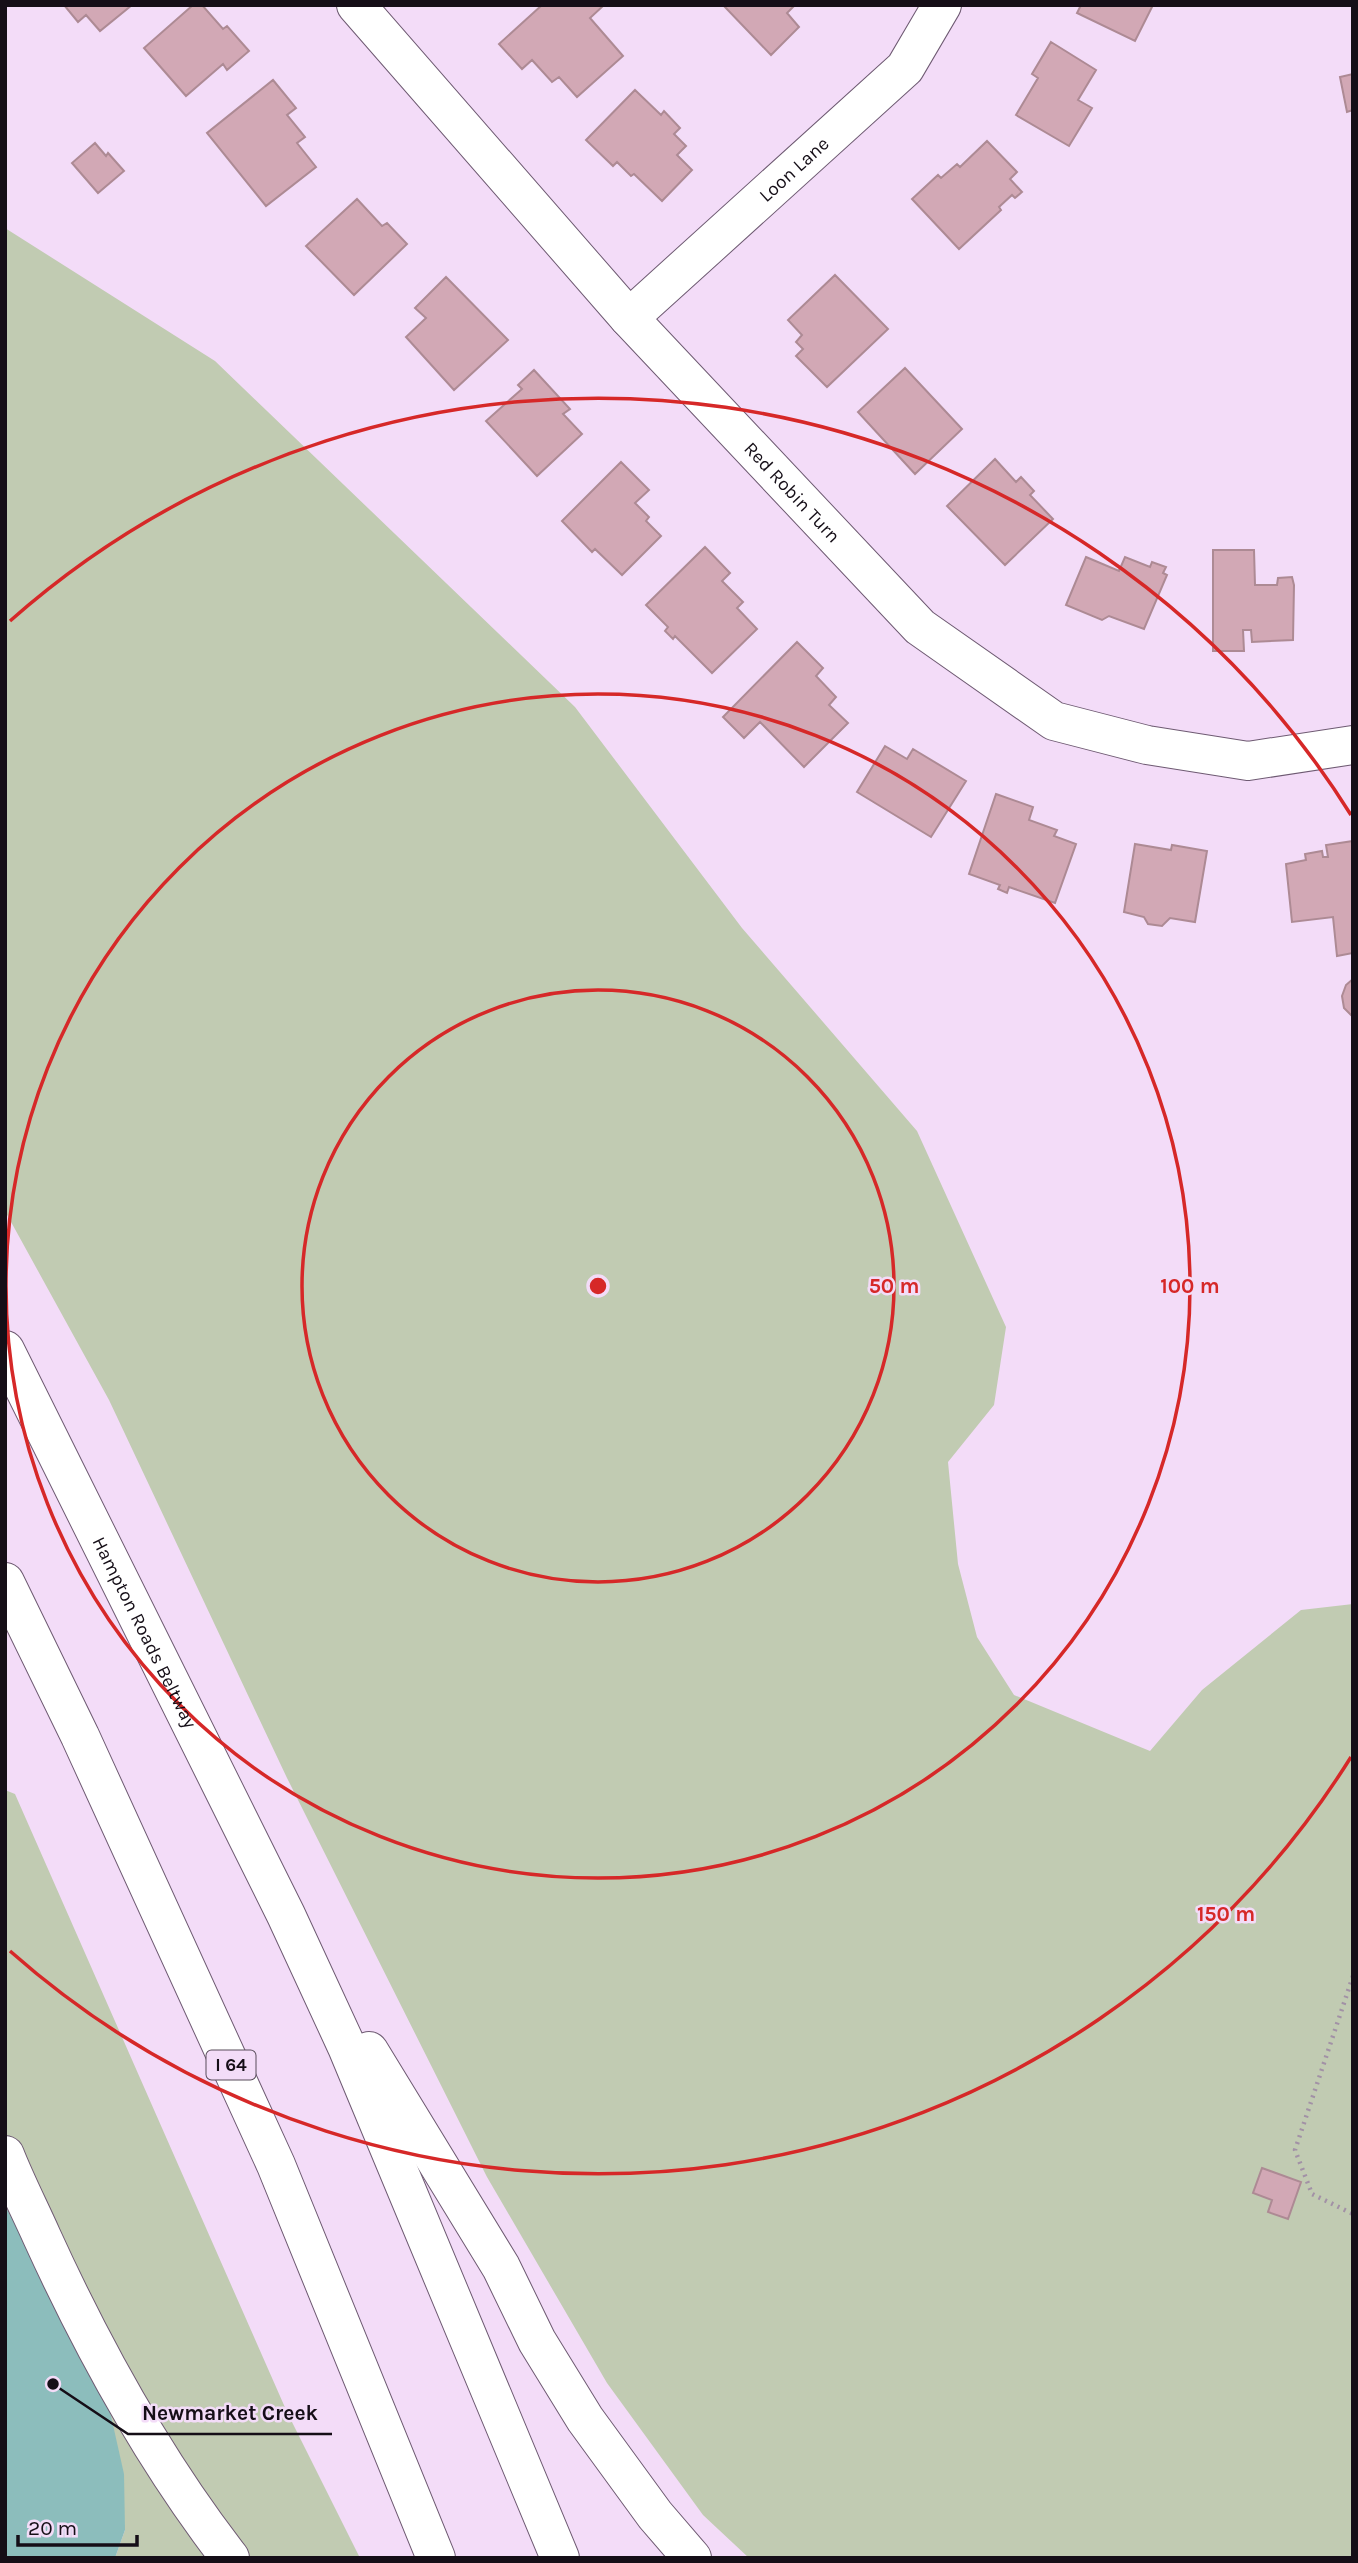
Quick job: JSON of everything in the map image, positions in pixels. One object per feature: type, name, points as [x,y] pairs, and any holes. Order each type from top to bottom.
[{"type":"main road","name":"Red Robin Turn","points":[[356,5],[629,318],[920,627],[1054,721],[1147,745],[1248,761],[1353,745]]},
{"type":"main road","name":"Loon Lane","points":[[629,318],[905,68],[942,5]]},
{"type":"main road","name":"Hampton Roads Beltway","points":[[5,1350],[286,1914]]},
{"type":"main road","name":"I 64","points":[[5,1582],[80,1736],[276,2165],[436,2558]]},
{"type":"main road","points":[[286,1914],[347,2048],[560,2558]]},
{"type":"main road","points":[[286,1914],[501,2267],[537,2341],[585,2419],[654,2515],[692,2558]]},
{"type":"main road","points":[[5,2155],[59,2274],[100,2354],[150,2442],[230,2558]]},
{"type":"path","points":[[1353,1976],[1295,2150],[1312,2194],[1353,2214]]},
{"type":"shaded area","points":[[5,228],[215,361],[575,707],[742,928],[917,1131],[1006,1327],[994,1405],[948,1462],[958,1564],[977,1637],[1014,1695],[1150,1751],[1202,1690],[1301,1610],[1353,1604],[1353,2558],[749,2558],[703,2515],[607,2383],[487,2177],[287,1778],[109,1400],[5,1211]]},
{"type":"shaded area","points":[[5,1790],[15,1794],[287,2412],[360,2558],[115,2558],[125,2530],[29,2251],[5,2206]]},
{"type":"shaded area","points":[[5,2206],[89,2353],[111,2416],[124,2474],[125,2530],[115,2558],[5,2558]]},
{"type":"building","points":[[64,5],[132,5],[100,31],[86,15],[78,22]]},
{"type":"building","points":[[193,5],[202,5],[223,29],[227,26],[249,51],[227,70],[223,64],[186,96],[144,48]]},
{"type":"building","points":[[542,5],[604,5],[590,18],[623,56],[577,97],[559,77],[552,82],[532,60],[522,69],[499,44]]},
{"type":"building","points":[[723,5],[795,5],[787,13],[799,27],[771,55]]},
{"type":"building","points":[[1081,5],[1153,5],[1135,41],[1077,13]]},
{"type":"building","points":[[1051,42],[1096,70],[1078,100],[1092,108],[1069,146],[1016,115],[1038,78],[1032,74]]},
{"type":"building","points":[[1353,74],[1353,110],[1347,112],[1340,77]]},
{"type":"building","points":[[273,80],[296,108],[287,115],[305,137],[297,143],[316,167],[266,206],[207,133]]},
{"type":"building","points":[[635,90],[661,115],[664,111],[680,128],[674,134],[686,146],[677,155],[692,170],[662,201],[634,174],[631,176],[617,162],[613,166],[586,140]]},
{"type":"building","points":[[987,141],[1017,172],[1010,179],[1022,192],[1015,198],[1012,195],[999,207],[1001,210],[959,249],[912,199],[938,175],[941,178],[957,164],[960,167]]},
{"type":"building","points":[[95,143],[124,171],[98,193],[72,163]]},
{"type":"building","points":[[357,199],[382,226],[387,223],[407,244],[354,295],[306,246]]},
{"type":"building","points":[[835,275],[888,329],[827,387],[796,356],[803,349],[796,342],[802,335],[788,320]]},
{"type":"building","points":[[446,277],[508,340],[454,390],[406,337],[426,318],[415,308]]},
{"type":"building","points":[[905,368],[962,429],[915,474],[858,412]]},
{"type":"building","points":[[534,370],[570,409],[563,414],[582,434],[537,476],[486,421],[522,389],[518,385]]},
{"type":"building","points":[[995,459],[1016,482],[1021,477],[1034,491],[1030,495],[1053,519],[1005,565],[947,506]]},
{"type":"building","points":[[621,462],[649,490],[635,503],[649,517],[646,521],[661,536],[622,575],[595,549],[592,552],[562,521]]},
{"type":"building","points":[[705,547],[730,573],[722,581],[743,602],[737,608],[757,629],[712,673],[675,636],[673,639],[665,631],[668,627],[646,605]]},
{"type":"building","points":[[1213,550],[1254,550],[1255,585],[1277,585],[1278,578],[1292,577],[1293,640],[1252,642],[1251,630],[1243,630],[1244,651],[1213,651]]},
{"type":"building","points":[[1086,557],[1119,571],[1125,557],[1150,567],[1152,562],[1166,567],[1163,573],[1167,575],[1144,629],[1109,616],[1102,620],[1066,605]]},
{"type":"building","points":[[797,642],[823,668],[816,676],[836,697],[829,705],[848,723],[804,767],[760,722],[744,738],[723,717]]},
{"type":"building","points":[[885,746],[907,759],[913,749],[966,781],[931,837],[857,792]]},
{"type":"building","points":[[996,794],[1033,807],[1029,820],[1057,830],[1054,836],[1076,844],[1055,903],[1009,887],[1007,893],[998,889],[1000,885],[969,874]]},
{"type":"building","points":[[1353,841],[1353,953],[1337,956],[1333,917],[1292,922],[1286,864],[1306,860],[1305,854],[1322,851],[1323,857],[1328,857],[1326,845]]},
{"type":"building","points":[[1135,844],[1171,850],[1172,845],[1207,851],[1195,922],[1170,918],[1162,926],[1148,924],[1144,917],[1124,912]]},
{"type":"building","points":[[1353,979],[1353,1017],[1344,1008],[1342,996],[1346,985]]},
{"type":"building","points":[[1262,2168],[1301,2182],[1288,2219],[1268,2212],[1272,2200],[1253,2193]]},
{"type":"place","name":"Newmarket Creek","points":[[53,2384]]}]
